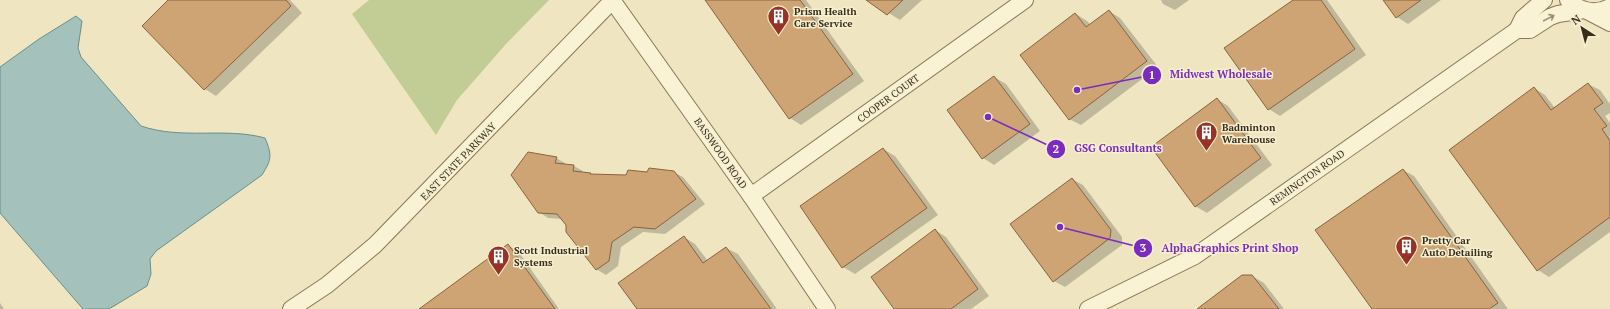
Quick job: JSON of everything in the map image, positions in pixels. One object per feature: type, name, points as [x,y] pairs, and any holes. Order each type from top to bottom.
[{"type":"street","name":"BASSWOOD ROAD","points":[[613,0],[751,196],[827,309]]},
{"type":"street","name":"EAST STATE PARKWAY","points":[[291,309],[327,285],[375,245],[613,0]]},
{"type":"street","name":"COOPER COURT","points":[[751,196],[1025,0]]},
{"type":"street","name":"REMINGTON ROAD","points":[[1088,309],[1195,256],[1517,30],[1523,18],[1544,0]]},
{"type":"street","points":[[1568,0],[1610,23]]},
{"type":"street","name":"REMINGTON ROAD","points":[[1517,30],[1530,30],[1550,17],[1558,14],[1585,10],[1601,11],[1610,7]]},
{"type":"green space","points":[[369,0],[549,0],[506,44],[457,100],[436,135],[352,14]]},
{"type":"water","points":[[76,16],[82,21],[78,48],[81,57],[141,126],[172,132],[235,133],[265,138],[270,153],[268,165],[262,175],[156,251],[150,259],[151,274],[147,286],[109,309],[83,309],[0,213],[0,67],[39,39]]},
{"type":"building","points":[[168,0],[286,0],[291,6],[204,90],[142,26]]},
{"type":"building","name":"Prism Health Care Service","points":[[705,0],[800,0],[853,74],[789,119]]},
{"type":"building","points":[[866,0],[903,0],[887,15]]},
{"type":"building","points":[[1293,0],[1321,0],[1355,49],[1268,110],[1224,48]]},
{"type":"building","points":[[1383,0],[1421,0],[1396,18]]},
{"type":"building","points":[[1109,10],[1147,61],[1069,120],[1020,55],[1075,13],[1086,27]]},
{"type":"building","points":[[994,76],[1030,124],[982,159],[947,110]]},
{"type":"building","points":[[1588,83],[1603,103],[1594,109],[1607,126],[1602,129],[1610,141],[1610,217],[1537,271],[1449,150],[1534,87],[1551,110]]},
{"type":"building","name":"Badminton Warehouse","points":[[1217,98],[1261,158],[1195,207],[1151,147]]},
{"type":"building","points":[[883,148],[927,208],[842,268],[800,206]]},
{"type":"building","points":[[528,152],[557,157],[555,163],[574,165],[573,171],[591,173],[590,174],[626,175],[628,170],[647,172],[649,168],[674,171],[696,199],[655,229],[634,227],[612,242],[609,261],[596,270],[566,232],[566,225],[557,214],[538,213],[511,175]]},
{"type":"building","name":"Pretty Car Auto Detailing","points":[[1403,169],[1498,303],[1489,309],[1372,309],[1315,230]]},
{"type":"building","points":[[1072,178],[1111,230],[1110,238],[1053,282],[1010,224]]},
{"type":"building","points":[[935,229],[978,289],[951,309],[894,309],[871,277]]},
{"type":"building","points":[[684,236],[703,263],[726,247],[771,309],[637,309],[618,283]]},
{"type":"building","name":"Scott Industrial Systems","points":[[508,244],[555,309],[419,309]]},
{"type":"building","points":[[1242,275],[1252,275],[1279,309],[1197,309]]},
{"type":"place","name":"Prism Health Care Service","points":[[779,36]]},
{"type":"place","name":"Midwest Wholesale","points":[[1077,90]]},
{"type":"place","name":"GSG Consultants","points":[[988,117]]},
{"type":"place","name":"Badminton Warehouse","points":[[1206,152]]},
{"type":"place","name":"AlphaGraphics Print Shop","points":[[1060,227]]},
{"type":"place","name":"Pretty Car Auto Detailing","points":[[1406,266]]},
{"type":"place","name":"Scott Industrial Systems","points":[[498,276]]}]
